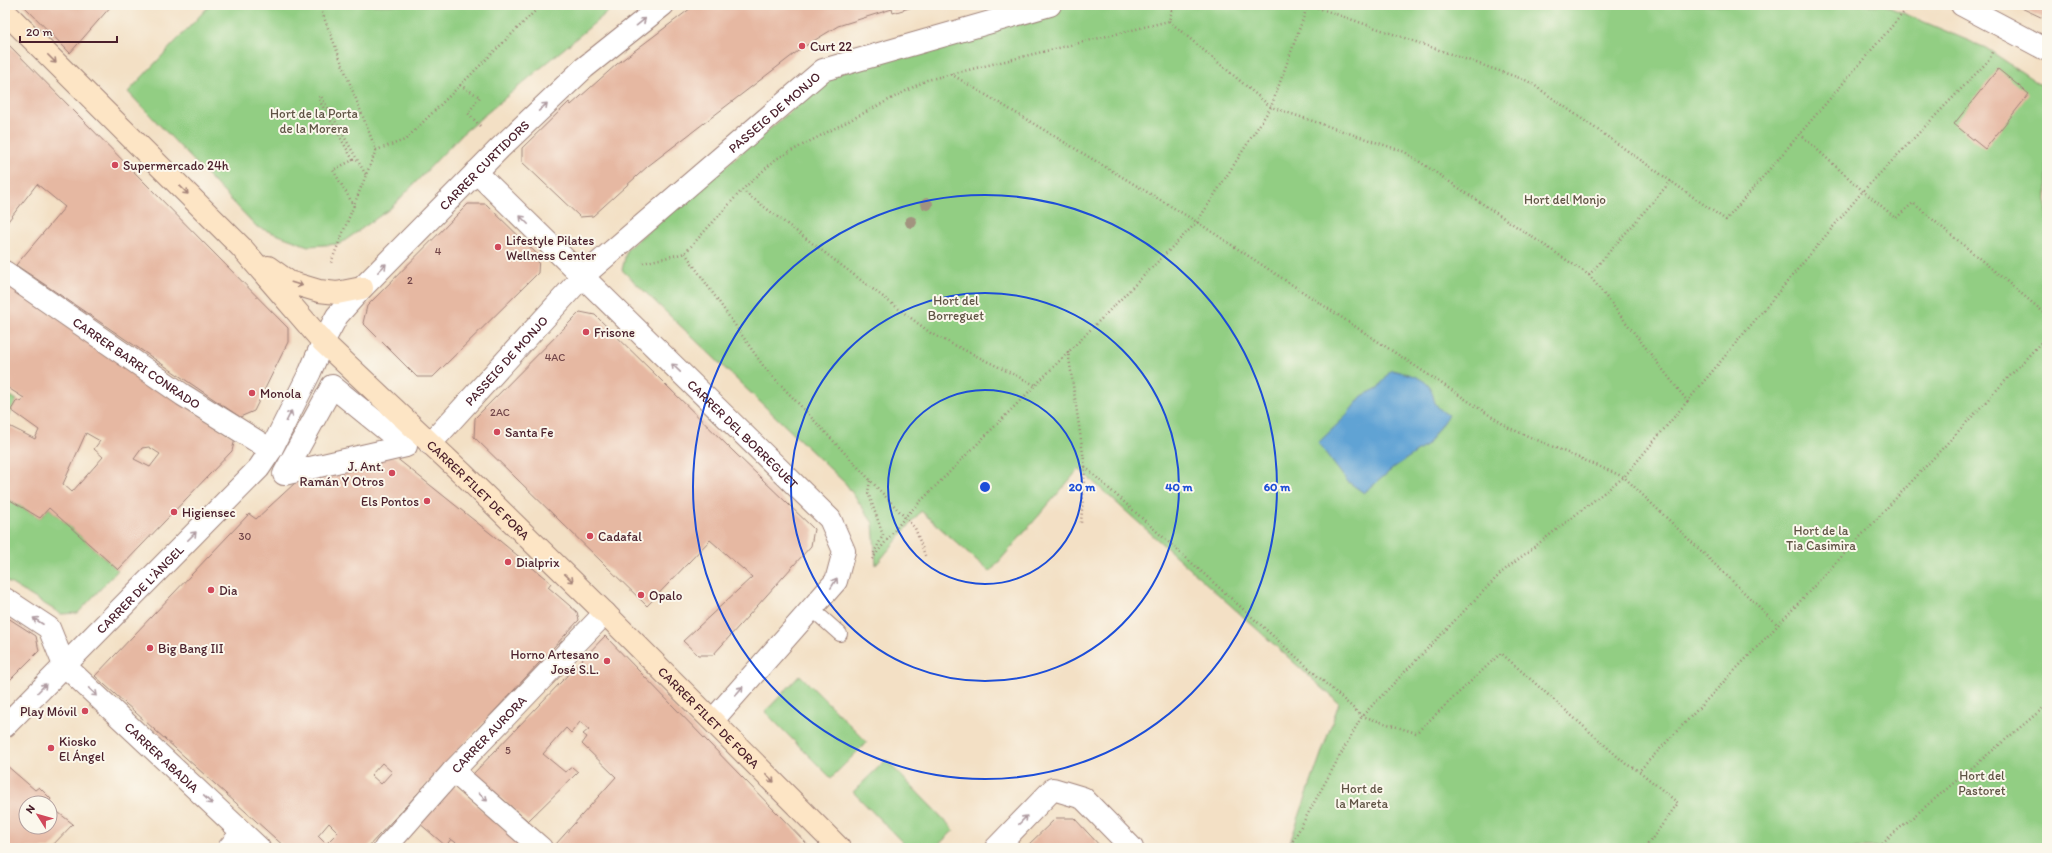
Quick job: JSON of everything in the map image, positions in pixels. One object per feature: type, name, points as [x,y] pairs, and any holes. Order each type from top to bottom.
[{"type":"street","name":"CARRER CURTIDORS","points":[[323,342],[337,316],[362,288],[500,148],[584,68],[663,5]]},
{"type":"street","name":"PASSEIG DE MONJO","points":[[430,444],[582,277],[823,70],[1050,5]]},
{"type":"street","points":[[1962,5],[2047,50]]},
{"type":"street","name":"CARRER FILET DE FORA","points":[[5,12],[241,247],[323,342],[605,613],[839,848]]},
{"type":"street","name":"CARRER DEL BORREGUET","points":[[476,172],[830,519],[844,551],[836,581],[713,720]]},
{"type":"street","name":"CARRER FILET DE FORA","points":[[241,247],[289,282],[319,291],[337,293],[362,288]]},
{"type":"street","name":"CARRER BARRI CONRADO","points":[[5,272],[183,395],[271,450]]},
{"type":"street","name":"CARRER DE L'ÀNGEL","points":[[5,726],[258,468],[271,450],[310,372],[323,342]]},
{"type":"street","points":[[332,386],[406,446],[322,466],[284,474],[332,386]]},
{"type":"street","points":[[5,600],[49,628],[64,665]]},
{"type":"street","name":"CARRER AURORA","points":[[541,848],[453,771],[605,613]]},
{"type":"street","name":"CARRER ABADIA","points":[[64,665],[235,840],[259,848]]},
{"type":"street","points":[[385,848],[453,771]]},
{"type":"street","points":[[996,848],[1053,790],[1083,798],[1132,848]]},
{"type":"lane","points":[[812,609],[840,634]]},
{"type":"path","points":[[319,5],[376,150],[319,291]]},
{"type":"path","points":[[376,150],[405,140],[541,5]]},
{"type":"path","points":[[1169,20],[1173,5]]},
{"type":"path","points":[[870,481],[868,492],[883,535],[870,561],[905,517],[1197,222],[1271,107],[1309,5],[1528,82],[1726,220],[1910,5]]},
{"type":"path","points":[[926,558],[915,528],[764,367],[685,253],[742,190],[776,159],[927,80],[1169,20]]},
{"type":"path","points":[[1169,20],[1271,107],[1405,152],[1589,275],[1688,402]]},
{"type":"path","points":[[1289,848],[1362,716],[1502,572],[1624,477],[1863,191],[1990,59],[2001,26]]},
{"type":"path","points":[[951,74],[1197,222],[1509,428],[1624,477],[1778,625]]},
{"type":"path","points":[[460,85],[480,97],[471,109]]},
{"type":"path","points":[[354,206],[333,170],[353,160],[318,98],[321,96],[366,176]]},
{"type":"path","points":[[1800,134],[1863,191],[1896,218],[1913,203],[2047,315]]},
{"type":"path","points":[[1589,275],[1671,181]]},
{"type":"path","points":[[742,190],[932,334],[1035,385]]},
{"type":"path","points":[[1639,771],[1778,625],[2047,336]]},
{"type":"path","points":[[1068,351],[1085,467],[1082,523]]},
{"type":"path","points":[[1085,467],[1362,716],[1416,733],[1501,653],[1626,764],[1639,771],[1678,803],[1648,844],[1650,848]]},
{"type":"path","points":[[1876,848],[2047,705]]},
{"type":"green space","name":"Hort de la Porta de la Morera","points":[[210,5],[616,5],[462,134],[391,208],[340,244],[308,246],[257,227],[128,92]]},
{"type":"green space","points":[[1070,5],[1884,5],[1986,48],[2047,89],[2047,848],[1288,848],[1339,703],[1079,469],[990,572],[921,511],[876,565],[873,523],[846,484],[622,270],[627,249],[834,75],[1051,7]]},
{"type":"green space","points":[[5,393],[17,400],[5,422]]},
{"type":"green space","points":[[5,497],[40,518],[49,508],[118,570],[78,613],[61,614],[5,580]]},
{"type":"green space","points":[[800,675],[867,742],[831,778],[765,712]]},
{"type":"green space","points":[[886,760],[954,830],[935,848],[908,848],[853,792]]},
{"type":"water","points":[[1391,370],[1411,375],[1425,382],[1431,390],[1438,407],[1448,415],[1427,445],[1396,466],[1364,493],[1347,481],[1318,443],[1343,419],[1362,396],[1378,388]]},
{"type":"building","points":[[23,5],[112,5],[70,53]]},
{"type":"building","points":[[695,5],[919,5],[893,13],[892,9],[838,26],[802,48],[648,166],[593,216],[580,217],[522,162],[522,148],[569,102],[571,105],[617,64]]},
{"type":"building","points":[[2015,5],[2047,5],[2047,14],[2045,19]]},
{"type":"building","points":[[5,41],[288,328],[288,342],[254,411],[240,417],[16,265],[65,207],[37,184],[5,225]]},
{"type":"building","points":[[1998,69],[2029,94],[1985,149],[1954,124]]},
{"type":"building","points":[[468,204],[486,204],[539,256],[538,273],[433,377],[417,377],[363,323],[367,306]]},
{"type":"building","points":[[5,282],[235,439],[232,451],[118,570],[49,508],[40,518],[5,497],[5,424],[35,439],[39,430],[11,410],[17,400],[21,402],[24,398],[5,386]],"holes":[[[86,433],[100,441],[94,449],[103,457],[72,492],[63,484]],[[149,447],[160,454],[150,467],[134,459],[142,448]]]},
{"type":"building","points":[[580,312],[595,315],[814,529],[811,546],[713,655],[698,655],[683,641],[752,577],[710,540],[647,606],[474,437],[475,418]]},
{"type":"building","points":[[379,457],[395,457],[551,583],[548,587],[577,612],[579,620],[367,848],[286,848],[95,676],[249,514],[256,519],[295,483]],"holes":[[[382,763],[392,772],[381,784],[371,775]],[[329,823],[338,832],[326,844],[318,836]]]},
{"type":"building","points":[[5,616],[36,636],[39,651],[5,685]]},
{"type":"building","points":[[605,636],[811,848],[561,848],[556,844],[616,777],[582,744],[587,737],[583,734],[589,729],[580,722],[571,733],[566,728],[543,754],[565,772],[572,767],[578,772],[528,821],[473,774]]},
{"type":"building","points":[[6,765],[35,790],[39,787],[47,795],[18,795],[18,835],[58,835],[58,812],[73,824],[50,848],[5,848]]},
{"type":"building","points":[[453,786],[527,848],[457,848],[459,845],[451,839],[446,846],[419,823]]},
{"type":"building","points":[[1056,818],[1074,818],[1102,848],[1025,848]]},
{"type":"place","name":"Curt 22","points":[[802,46]]},
{"type":"place","name":"Supermercado 24h","points":[[115,165]]},
{"type":"place","name":"Lifestyle Pilates Wellness Center","points":[[498,247]]},
{"type":"place","name":"Frisone","points":[[586,332]]},
{"type":"place","name":"Monola","points":[[252,393]]},
{"type":"place","name":"Santa Fe","points":[[497,432]]},
{"type":"place","name":"J. Ant. Ramán Y Otros","points":[[392,473]]},
{"type":"place","name":"Els Pontos","points":[[427,501]]},
{"type":"place","name":"Higiensec","points":[[174,512]]},
{"type":"place","name":"Cadafal","points":[[590,536]]},
{"type":"place","name":"Dialprix","points":[[508,562]]},
{"type":"place","name":"Dia","points":[[211,590]]},
{"type":"place","name":"Opalo","points":[[641,595]]},
{"type":"place","name":"Big Bang III","points":[[150,648]]},
{"type":"place","name":"Horno Artesano José S.L.","points":[[607,661]]},
{"type":"place","name":"Play Móvil","points":[[85,711]]},
{"type":"place","name":"Kiosko El Ángel","points":[[51,748]]},
{"type":"park label","name":"Hort del Monjo","points":[[1565,199]]},
{"type":"park label","name":"Hort del Borreguet","points":[[956,308]]},
{"type":"park label","name":"Hort de la Tia Casimira","points":[[1821,538]]},
{"type":"park label","name":"Hort del Pastoret","points":[[1982,782]]},
{"type":"park label","name":"Hort de la Mareta","points":[[1362,796]]}]
